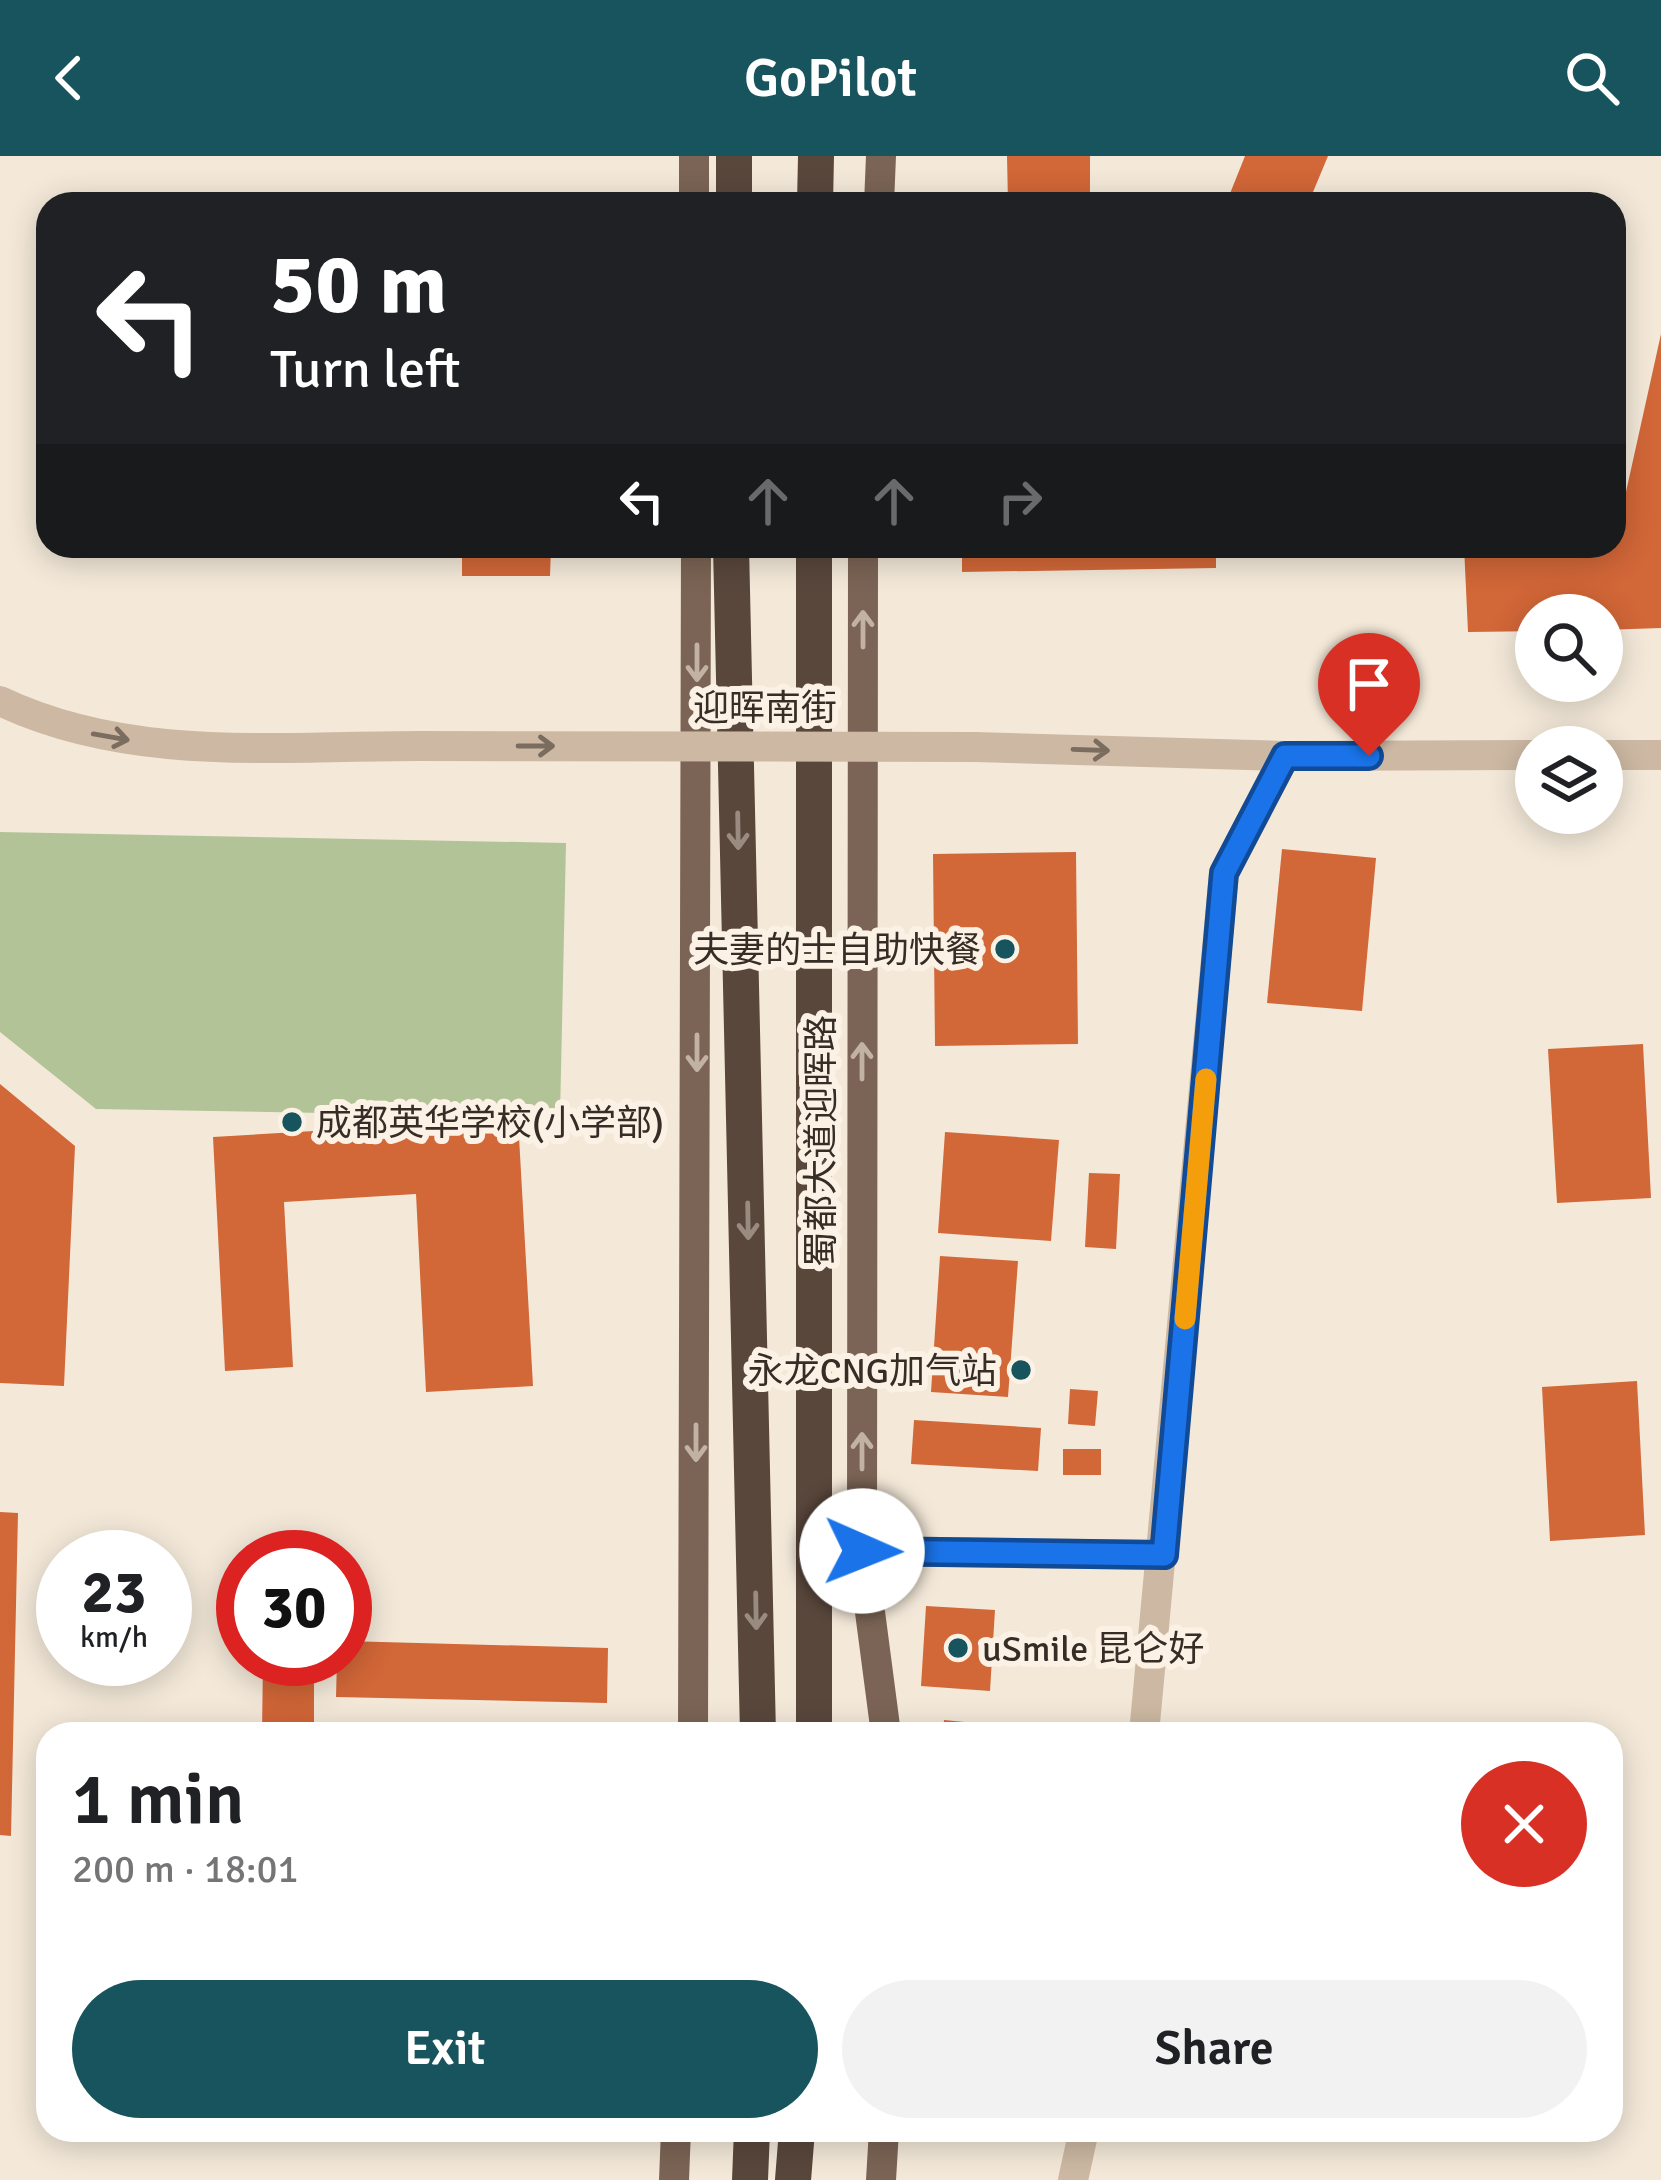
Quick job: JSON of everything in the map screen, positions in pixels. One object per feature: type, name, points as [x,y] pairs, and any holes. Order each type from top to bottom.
[{"type":"highway","points":[[734,156],[734,192]]},
{"type":"highway","points":[[815,192],[816,156]]},
{"type":"highway","name":"蜀都大道迎晖路","points":[[731,558],[758,1722]]},
{"type":"highway","name":"蜀都大道迎晖路","points":[[814,558],[814,1722]]},
{"type":"highway","points":[[750,2180],[752,2142]]},
{"type":"highway","points":[[793,2180],[795,2142]]},
{"type":"main road","points":[[694,156],[694,192]]},
{"type":"main road","points":[[880,192],[881,156]]},
{"type":"main road","points":[[693,1722],[696,558]]},
{"type":"main road","name":"蜀都大道迎晖路","points":[[863,558],[862,1551],[884,1722]]},
{"type":"main road","points":[[674,2180],[676,2142]]},
{"type":"main road","points":[[881,2180],[883,2142]]},
{"type":"street","name":"迎晖南街","points":[[0,701],[94,734],[158,745],[974,747],[1285,756],[1515,755]]},
{"type":"street","points":[[1623,755],[1661,755]]},
{"type":"street","points":[[1145,1722],[1224,873],[1285,756]]},
{"type":"street","points":[[862,1551],[1164,1555]]},
{"type":"street","points":[[1073,2180],[1081,2142]]},
{"type":"green space","points":[[0,832],[566,843],[560,1117],[96,1109],[0,1032]]},
{"type":"building","points":[[1007,156],[1090,156],[1090,192],[1008,192]]},
{"type":"building","points":[[1245,156],[1328,156],[1313,192],[1231,192]]},
{"type":"building","points":[[1661,334],[1661,628],[1623,629],[1623,594],[1515,594],[1515,631],[1468,632],[1465,558],[1626,558],[1626,492]]},
{"type":"building","points":[[462,558],[551,558],[550,576],[462,576]]},
{"type":"building","points":[[962,558],[1216,558],[1216,568],[962,572]]},
{"type":"building","points":[[1282,849],[1376,858],[1362,1011],[1267,1003]]},
{"type":"building","name":"夫妻的士自助快餐","points":[[1076,852],[1078,1044],[935,1046],[933,854]]},
{"type":"building","points":[[1643,1044],[1651,1198],[1557,1203],[1548,1049]]},
{"type":"building","points":[[0,1084],[75,1146],[64,1386],[0,1383]]},
{"type":"building","points":[[518,1119],[533,1386],[426,1392],[416,1194],[284,1202],[293,1367],[225,1371],[213,1137]]},
{"type":"building","points":[[945,1132],[1059,1140],[1051,1241],[938,1233]]},
{"type":"building","points":[[1089,1173],[1120,1174],[1116,1249],[1085,1247]]},
{"type":"building","points":[[940,1256],[1018,1261],[1008,1397],[931,1392]]},
{"type":"building","points":[[1637,1381],[1645,1535],[1550,1541],[1542,1387]]},
{"type":"building","points":[[1070,1389],[1098,1391],[1095,1426],[1068,1424]]},
{"type":"building","points":[[914,1420],[1041,1428],[1038,1471],[911,1464]]},
{"type":"building","points":[[1063,1449],[1101,1449],[1101,1475],[1063,1475]]},
{"type":"building","points":[[0,1512],[18,1513],[11,1836],[0,1835]]},
{"type":"building","name":"uSmile 昆仑好","points":[[926,1606],[995,1610],[990,1691],[921,1686]]},
{"type":"building","points":[[372,1642],[608,1648],[607,1703],[336,1697],[336,1686],[372,1686]]},
{"type":"building","points":[[263,1686],[314,1686],[314,1722],[262,1722]]},
{"type":"slow traffic","points":[[1185,1319],[1206,1079]]},
{"type":"place","name":"夫妻的士自助快餐","points":[[1005,949]]},
{"type":"place","name":"成都英华学校(小学部)","points":[[292,1122]]},
{"type":"place","name":"永龙CNG加气站","points":[[1021,1370]]},
{"type":"place","name":"uSmile 昆仑好","points":[[958,1648]]},
{"type":"route","points":[[862,1551],[1164,1555],[1224,873],[1285,756],[1369,756]]}]
